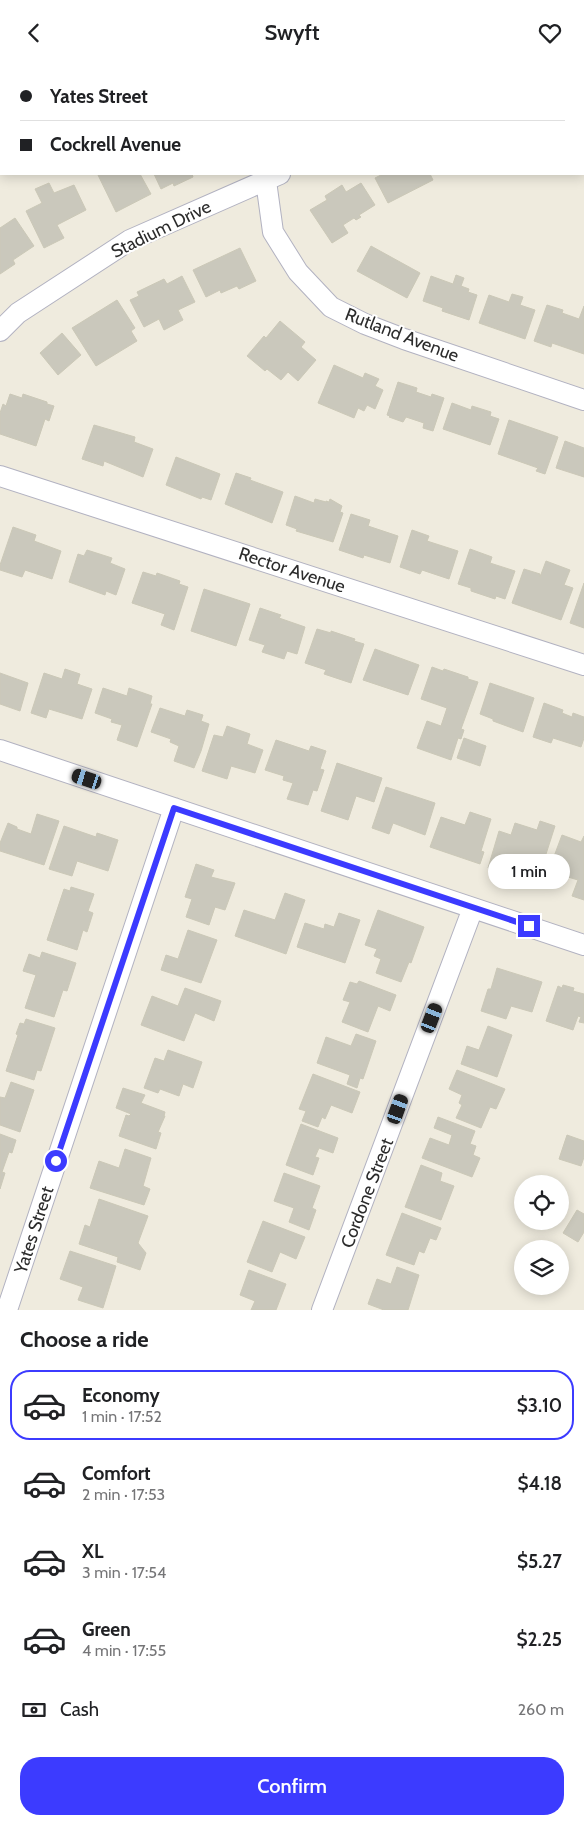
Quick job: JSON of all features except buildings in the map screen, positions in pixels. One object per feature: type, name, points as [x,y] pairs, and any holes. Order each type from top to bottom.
[{"type":"street","name":"Stadium Drive","points":[[0,331],[18,313],[130,240],[273,177]]},
{"type":"street","name":"Rutland Avenue","points":[[273,177],[273,232],[298,272],[330,307],[365,324],[404,339],[584,400]]},
{"type":"street","name":"Rector Avenue","points":[[0,476],[584,665]]},
{"type":"street","points":[[0,750],[584,945]]},
{"type":"street","name":"Yates Street","points":[[7,1310],[174,808]]},
{"type":"street","name":"Cordone Street","points":[[322,1310],[473,908]]},
{"type":"route","points":[[56,1161],[174,808],[529,926]]}]
